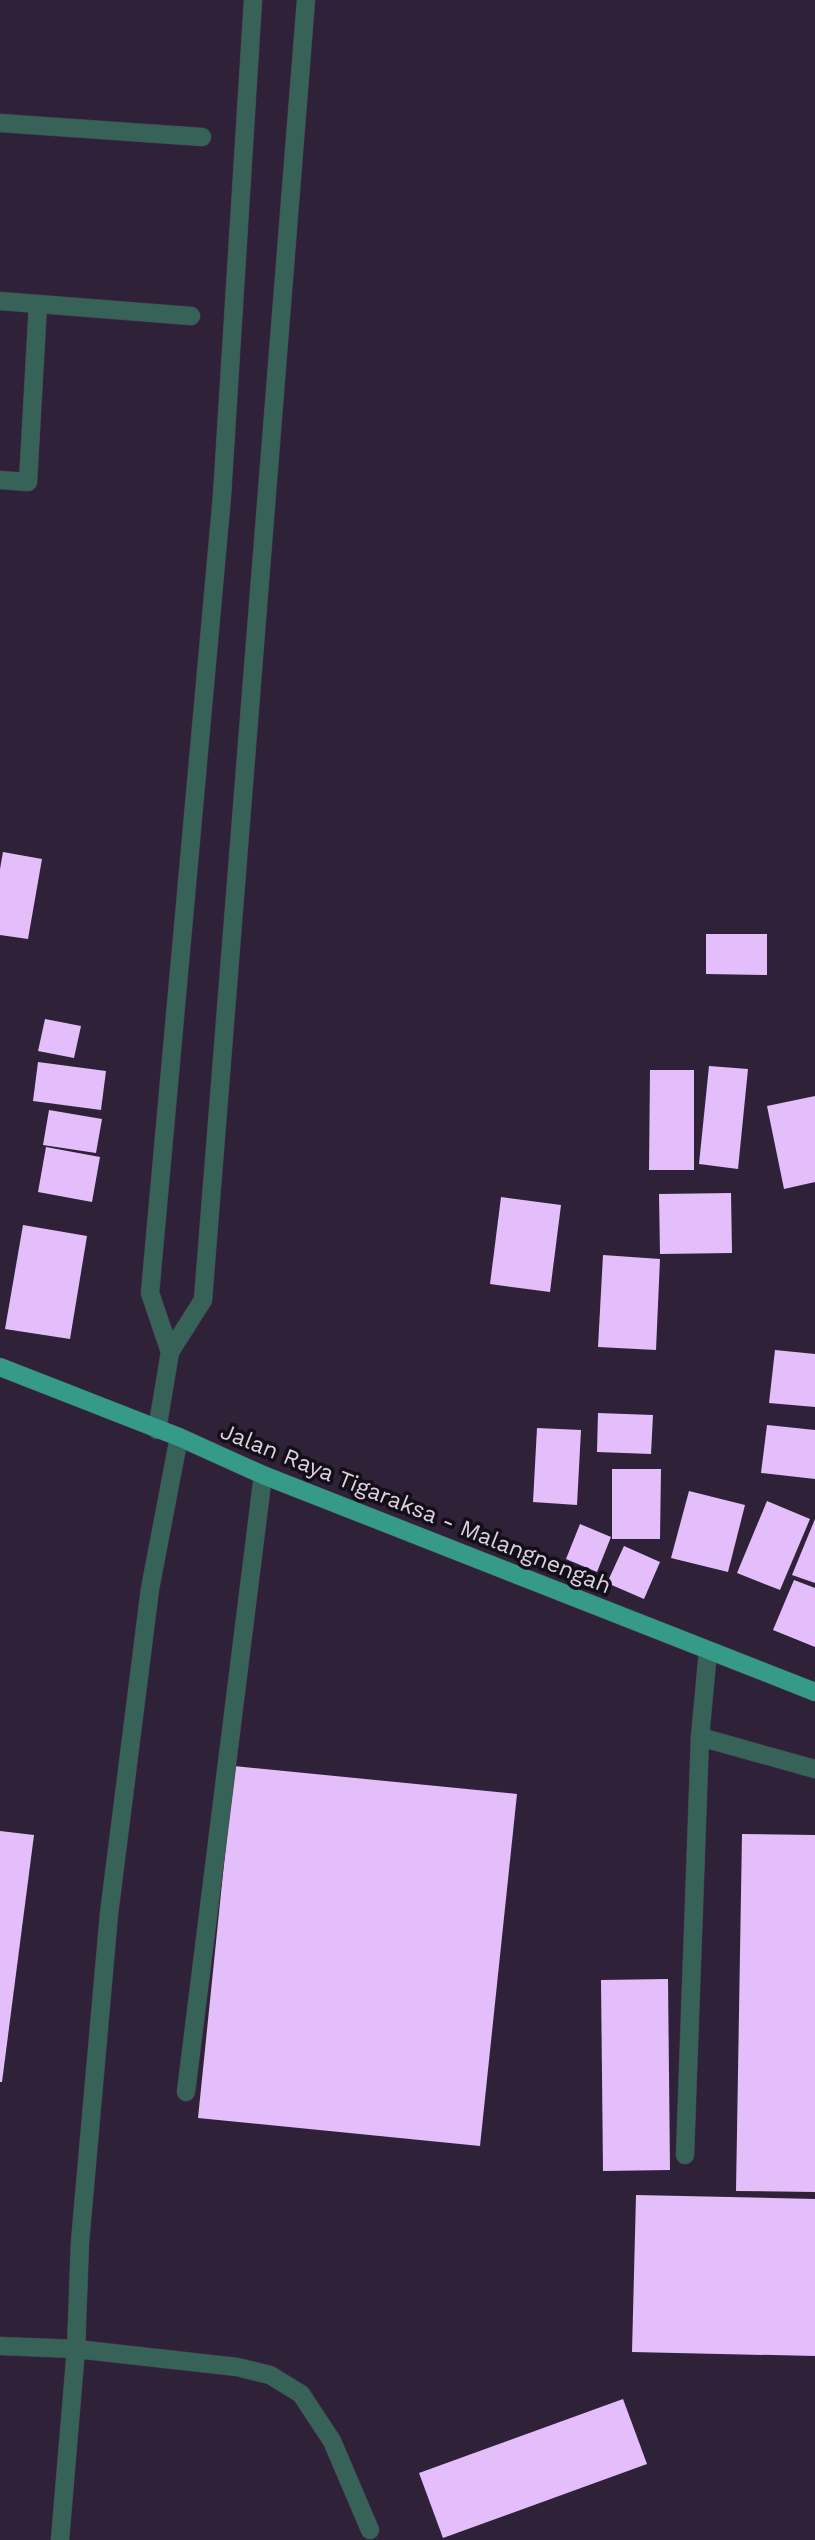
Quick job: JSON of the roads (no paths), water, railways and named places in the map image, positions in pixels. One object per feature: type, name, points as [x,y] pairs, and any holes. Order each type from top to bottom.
[{"type":"main road","name":"Jalan Raya Tigaraksa - Malangnengah","points":[[0,1367],[179,1437],[263,1475],[815,1692]]},
{"type":"street","points":[[170,1352],[150,1293],[222,496],[253,0]]},
{"type":"street","points":[[157,1430],[170,1352],[203,1300],[306,0]]},
{"type":"street","points":[[0,123],[202,137]]},
{"type":"street","points":[[0,301],[191,316]]},
{"type":"street","points":[[0,480],[28,482],[38,304]]},
{"type":"street","points":[[61,2540],[76,2349],[80,2242],[109,1914],[150,1589],[179,1437]]},
{"type":"street","points":[[186,2092],[263,1475]]},
{"type":"street","points":[[685,2155],[700,1737],[708,1651]]},
{"type":"street","points":[[700,1737],[815,1769]]},
{"type":"street","points":[[0,2346],[76,2349],[237,2367],[271,2375],[301,2394],[332,2441],[370,2530]]}]
